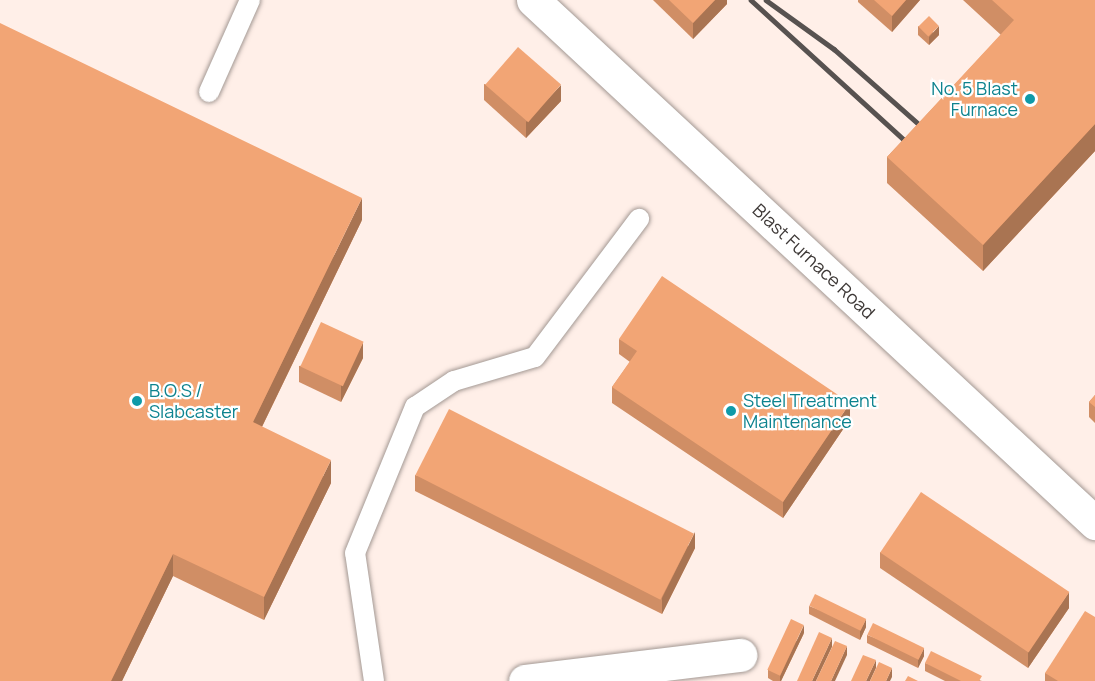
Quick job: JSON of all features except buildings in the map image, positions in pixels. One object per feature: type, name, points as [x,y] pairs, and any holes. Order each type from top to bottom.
[{"type":"street","name":"Blast Furnace Road","points":[[533,0],[1095,523]]},
{"type":"street","points":[[525,681],[740,655]]},
{"type":"lane","points":[[209,92],[250,0]]},
{"type":"lane","points":[[374,681],[355,553],[415,407],[454,381],[535,357],[639,219]]},
{"type":"shaded area","points":[[0,0],[1095,0],[1095,681],[0,681]]},
{"type":"railway","points":[[751,0],[915,150]]},
{"type":"railway","points":[[766,0],[834,49],[930,134]]},
{"type":"place","name":"No. 5 Blast Furnace","points":[[1030,99]]},
{"type":"place","name":"B.O.S / Slabcaster","points":[[137,401]]},
{"type":"place","name":"Steel Treatment Maintenance","points":[[731,411]]}]
